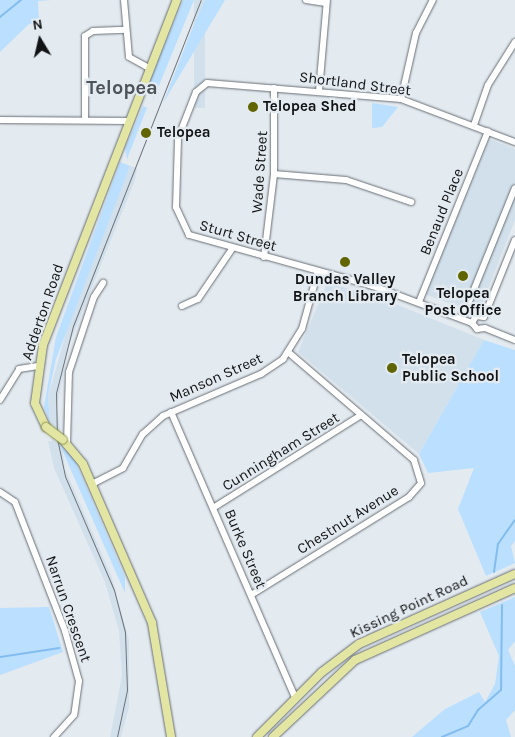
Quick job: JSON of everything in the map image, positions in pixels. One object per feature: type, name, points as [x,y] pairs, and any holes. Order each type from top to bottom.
[{"type":"main road","name":"Adderton Road","points":[[171,737],[152,623],[92,484],[65,442],[46,426],[34,403],[38,366],[149,68],[177,0]]},
{"type":"main road","name":"Kissing Point Road","points":[[257,737],[295,697],[359,644],[515,574]]},
{"type":"main road","name":"Kissing Point Road","points":[[274,737],[324,684],[355,660],[515,588]]},
{"type":"street","points":[[124,0],[130,60],[149,68]]},
{"type":"street","points":[[306,0],[327,2],[319,91]]},
{"type":"street","points":[[401,99],[416,33],[432,0]]},
{"type":"street","points":[[85,118],[85,36],[93,31],[126,30]]},
{"type":"street","points":[[474,125],[488,86],[515,42]]},
{"type":"street","name":"Sturt Street","points":[[274,88],[202,85],[178,138],[174,164],[179,222],[193,237],[318,271],[419,302],[472,323],[477,329],[485,328]]},
{"type":"street","name":"Shortland Street","points":[[274,88],[401,99],[515,142]]},
{"type":"street","name":"Wade Street","points":[[264,257],[274,174],[274,88]]},
{"type":"street","points":[[0,120],[85,118],[130,120]]},
{"type":"street","name":"Benaud Place","points":[[419,302],[488,131]]},
{"type":"street","points":[[274,174],[346,180],[411,202]]},
{"type":"street","points":[[462,319],[515,188]]},
{"type":"street","points":[[514,244],[484,317],[485,328],[515,340]]},
{"type":"street","points":[[182,306],[198,299],[232,249]]},
{"type":"street","name":"Manson Street","points":[[92,484],[123,468],[143,434],[171,412],[261,374],[288,353],[302,329],[318,271]]},
{"type":"street","points":[[65,442],[69,372],[94,297],[103,283]]},
{"type":"street","points":[[472,323],[476,316],[484,317]]},
{"type":"street","name":"Chestnut Avenue","points":[[251,595],[419,487],[421,473],[414,460],[288,353]]},
{"type":"street","points":[[0,398],[20,369],[38,366]]},
{"type":"street","name":"Burke Street","points":[[171,412],[295,697]]},
{"type":"street","name":"Cunningham Street","points":[[213,508],[361,414]]},
{"type":"street","name":"Narrun Crescent","points":[[0,492],[15,502],[65,631],[79,681],[74,715],[54,737]]},
{"type":"shaded area","points":[[0,0],[51,0],[38,1],[39,23],[29,24],[0,52]]},
{"type":"shaded area","points":[[183,0],[194,0],[153,100],[155,84],[145,92]]},
{"type":"shaded area","points":[[194,0],[205,0],[205,108],[194,108]]},
{"type":"shaded area","points":[[205,0],[225,0],[163,103],[194,24]]},
{"type":"shaded area","points":[[372,103],[398,107],[382,127],[372,128]]},
{"type":"shaded area","points":[[143,106],[147,108],[127,159],[125,148]]},
{"type":"shaded area","points":[[489,139],[515,149],[515,220],[482,304],[471,312],[425,294]]},
{"type":"shaded area","points":[[120,162],[130,166],[56,359],[48,396],[50,423],[44,407],[56,337]]},
{"type":"shaded area","points":[[130,166],[137,168],[135,180],[69,345],[57,406],[65,469],[111,575],[129,640],[129,707],[121,737],[110,737],[122,676],[119,631],[105,582],[54,468],[48,441],[52,441],[48,397],[76,297]]},
{"type":"shaded area","name":"Telopea Public School","points":[[327,283],[376,296],[484,340],[419,454],[298,352]]},
{"type":"shaded area","points":[[484,340],[515,350],[515,541],[511,546],[515,563],[486,576],[458,509],[474,468],[428,473],[419,454]]},
{"type":"shaded area","points":[[60,445],[74,458],[125,577],[125,593]]},
{"type":"shaded area","points":[[515,597],[515,641],[508,650],[515,666],[515,710],[506,720],[511,737],[412,737],[445,709],[479,692],[485,702],[495,684],[499,656],[480,612]]},
{"type":"shaded area","points":[[49,607],[63,652],[0,675],[0,608]]},
{"type":"waterway","points":[[0,17],[21,0]]},
{"type":"waterway","points":[[494,572],[498,544],[515,520]]},
{"type":"waterway","points":[[442,737],[468,726],[478,710],[501,690],[502,605]]},
{"type":"waterway","points":[[0,657],[59,648]]},
{"type":"tram line","points":[[117,737],[127,690],[125,632],[114,590],[65,476],[57,439],[56,393],[73,326],[201,0]]},
{"type":"place","name":"Telopea Shed","points":[[253,107]]},
{"type":"place","name":"Telopea","points":[[146,133]]},
{"type":"place","name":"Dundas Valley Branch Library","points":[[345,262]]},
{"type":"place","name":"Telopea Post Office","points":[[463,276]]},
{"type":"place","name":"Telopea Public School","points":[[392,368]]},
{"type":"district","name":"Telopea","points":[[122,87]]}]
